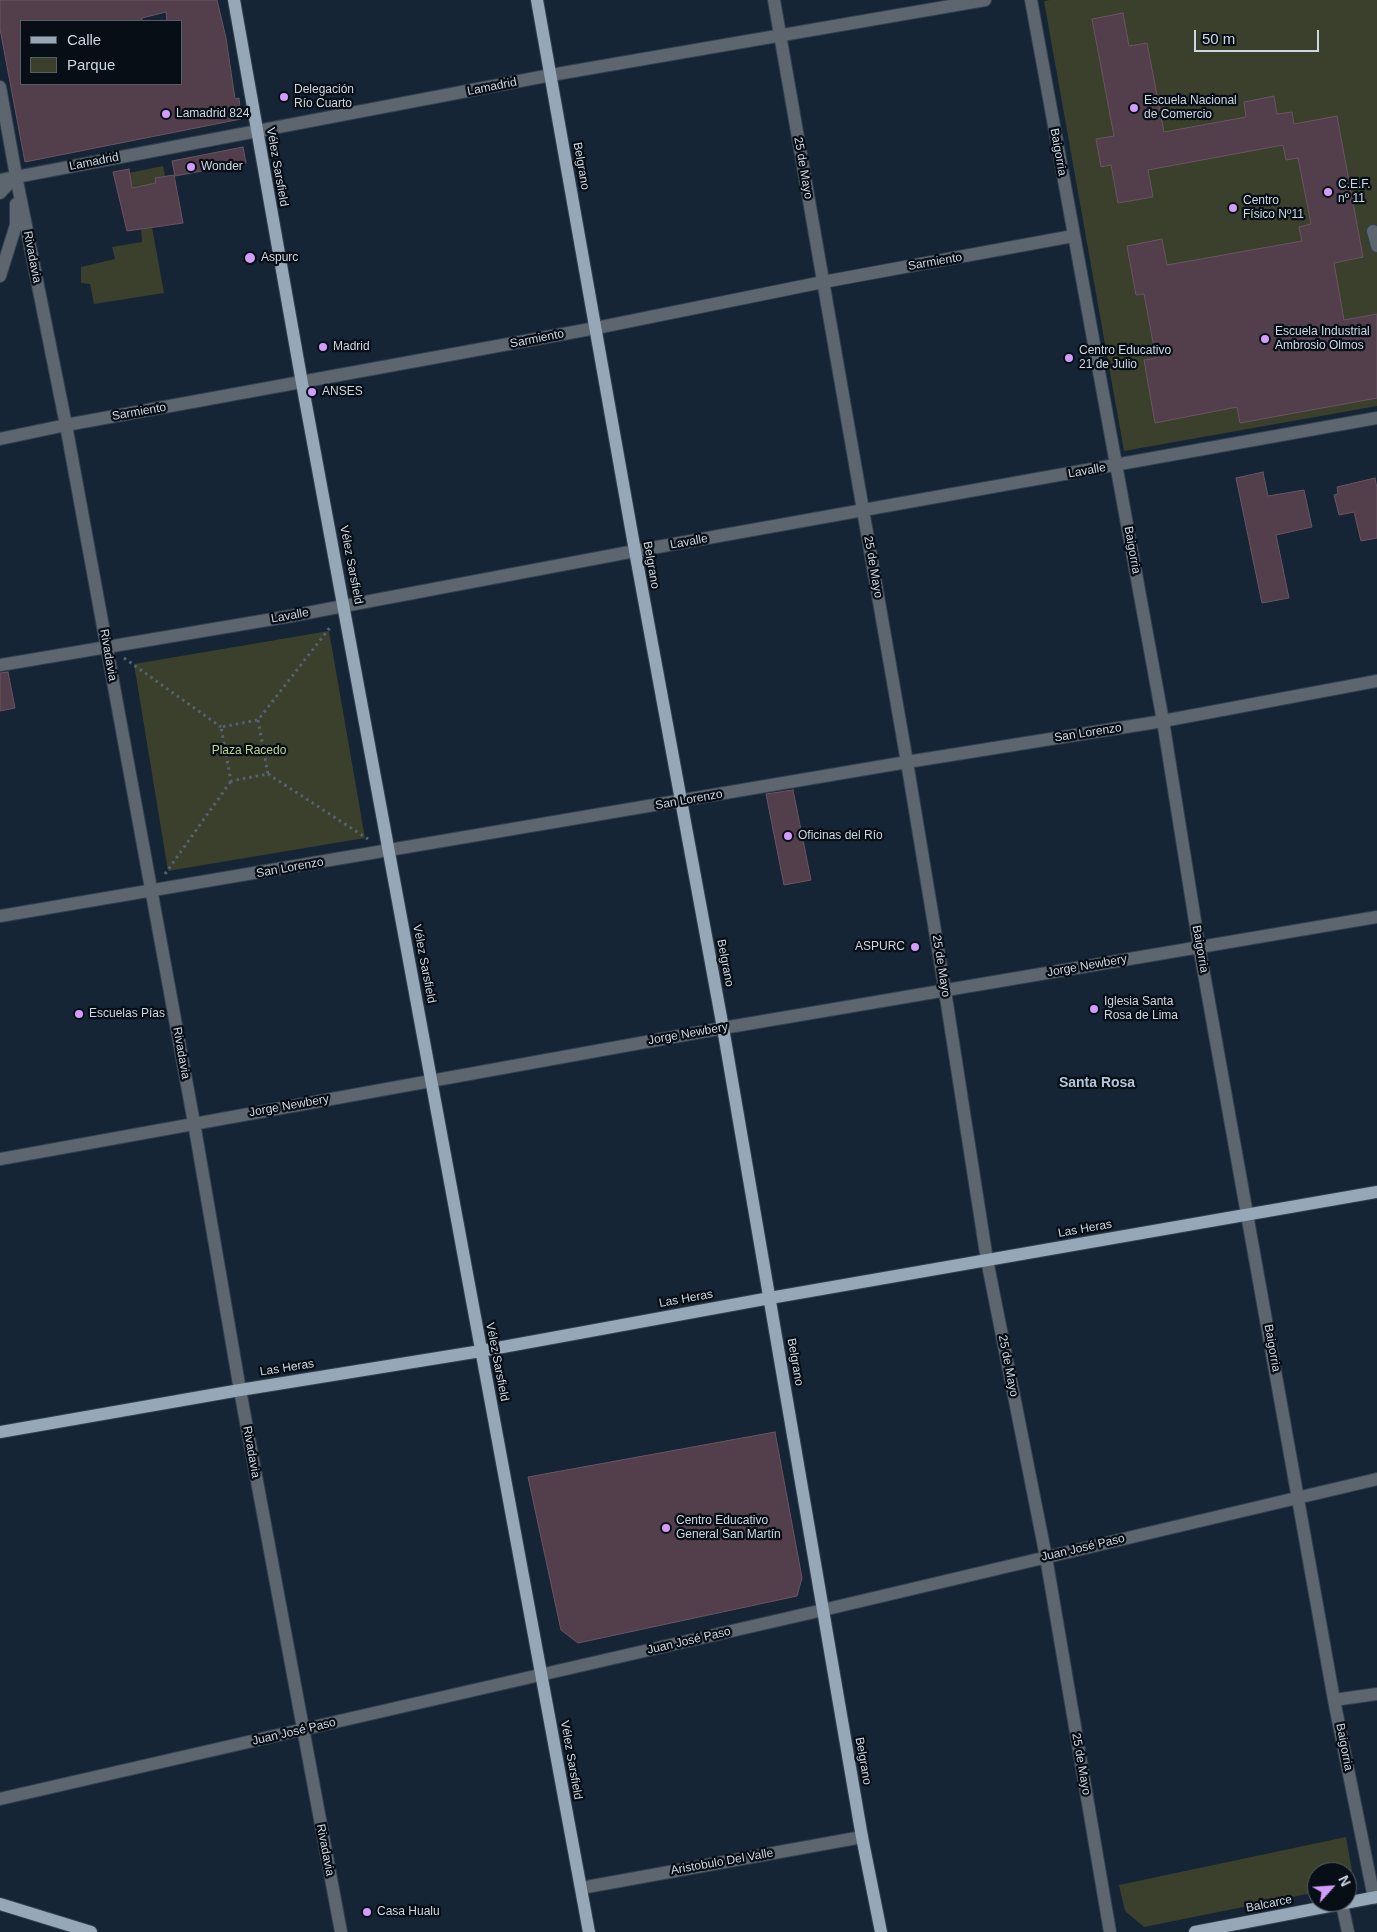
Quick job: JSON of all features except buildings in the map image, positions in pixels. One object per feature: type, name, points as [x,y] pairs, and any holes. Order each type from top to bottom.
[{"type":"main road","name":"Vélez Sarsfield","points":[[234,0],[302,383],[589,1932]]},
{"type":"main road","name":"Belgrano","points":[[537,0],[770,1298],[862,1837],[881,1932]]},
{"type":"main road","name":"Las Heras","points":[[0,1432],[240,1390],[481,1351],[770,1298],[1377,1192]]},
{"type":"main road","name":"Balcarce","points":[[1357,1901],[1375,1898]]},
{"type":"main road","points":[[0,1904],[91,1932]]},
{"type":"main road","name":"Balcarce","points":[[1195,1932],[1307,1911]]},
{"type":"street","name":"25 de Mayo","points":[[774,0],[907,762],[987,1260],[1046,1558],[1110,1932]]},
{"type":"street","name":"Lamadrid","points":[[0,180],[551,75],[985,0]]},
{"type":"street","name":"Baigorria","points":[[1031,0],[1163,721],[1200,946],[1334,1700],[1375,1898]]},
{"type":"street","name":"Rivadavia","points":[[0,87],[66,425],[340,1932]]},
{"type":"street","points":[[0,193],[16,176]]},
{"type":"street","points":[[0,276],[16,225],[16,176]]},
{"type":"street","points":[[1373,232],[1377,246]]},
{"type":"street","name":"Sarmiento","points":[[0,439],[66,425],[596,328],[823,282],[1073,236]]},
{"type":"street","name":"Lavalle","points":[[0,665],[106,648],[1377,418]]},
{"type":"street","name":"San Lorenzo","points":[[0,916],[152,892],[907,762],[1163,721],[1377,681]]},
{"type":"street","name":"Jorge Newbery","points":[[0,1159],[722,1028],[1377,917]]},
{"type":"street","name":"Juan José Paso","points":[[0,1799],[823,1610],[1377,1478]]},
{"type":"street","points":[[1334,1700],[1377,1694]]},
{"type":"street","name":"Aristobulo Del Valle","points":[[581,1888],[862,1837]]},
{"type":"street","points":[[1344,1912],[1348,1932]]},
{"type":"path","points":[[221,727],[258,720],[329,631],[344,605]]},
{"type":"path","points":[[106,648],[134,664],[221,727],[231,781]]},
{"type":"path","points":[[258,720],[268,774]]},
{"type":"path","points":[[152,892],[231,781],[268,774],[388,851]]},
{"type":"green space","name":"Centro Físico Nº11","points":[[1377,0],[1377,406],[1124,451],[1044,1]]},
{"type":"green space","points":[[163,166],[165,176],[156,178],[156,183],[132,188],[129,173]]},
{"type":"green space","points":[[152,227],[164,293],[94,304],[90,284],[81,283],[81,267],[115,259],[112,247],[142,242],[141,229]]},
{"type":"green space","name":"Plaza Racedo","points":[[329,631],[365,838],[168,871],[134,664]]},
{"type":"green space","points":[[1346,1837],[1350,1862],[1307,1862],[1307,1894],[1144,1927],[1125,1911],[1119,1885]]},
{"type":"place","name":"Delegación Río Cuarto","points":[[284,97]]},
{"type":"place","name":"Escuela Nacional de Comercio","points":[[1134,108]]},
{"type":"place","name":"Lamadrid 824","points":[[166,114]]},
{"type":"place","name":"Wonder","points":[[191,167]]},
{"type":"place","name":"C.E.F. nº 11","points":[[1328,192]]},
{"type":"place","name":"Centro Físico Nº11","points":[[1233,208]]},
{"type":"place","name":"Aspurc","points":[[250,258]]},
{"type":"place","name":"Escuela Industrial Ambrosio Olmos","points":[[1265,339]]},
{"type":"place","name":"Madrid","points":[[323,347]]},
{"type":"place","name":"Centro Educativo 21 de Julio","points":[[1069,358]]},
{"type":"place","name":"ANSES","points":[[312,392]]},
{"type":"place","name":"Oficinas del Río","points":[[788,836]]},
{"type":"place","name":"ASPURC","points":[[915,947]]},
{"type":"place","name":"Iglesia Santa Rosa de Lima","points":[[1094,1009]]},
{"type":"place","name":"Escuelas Pías","points":[[79,1014]]},
{"type":"place","name":"Centro Educativo General San Martín","points":[[666,1528]]},
{"type":"place","name":"Casa Hualu","points":[[367,1912]]},
{"type":"district","name":"Santa Rosa","points":[[1097,1083]]}]
